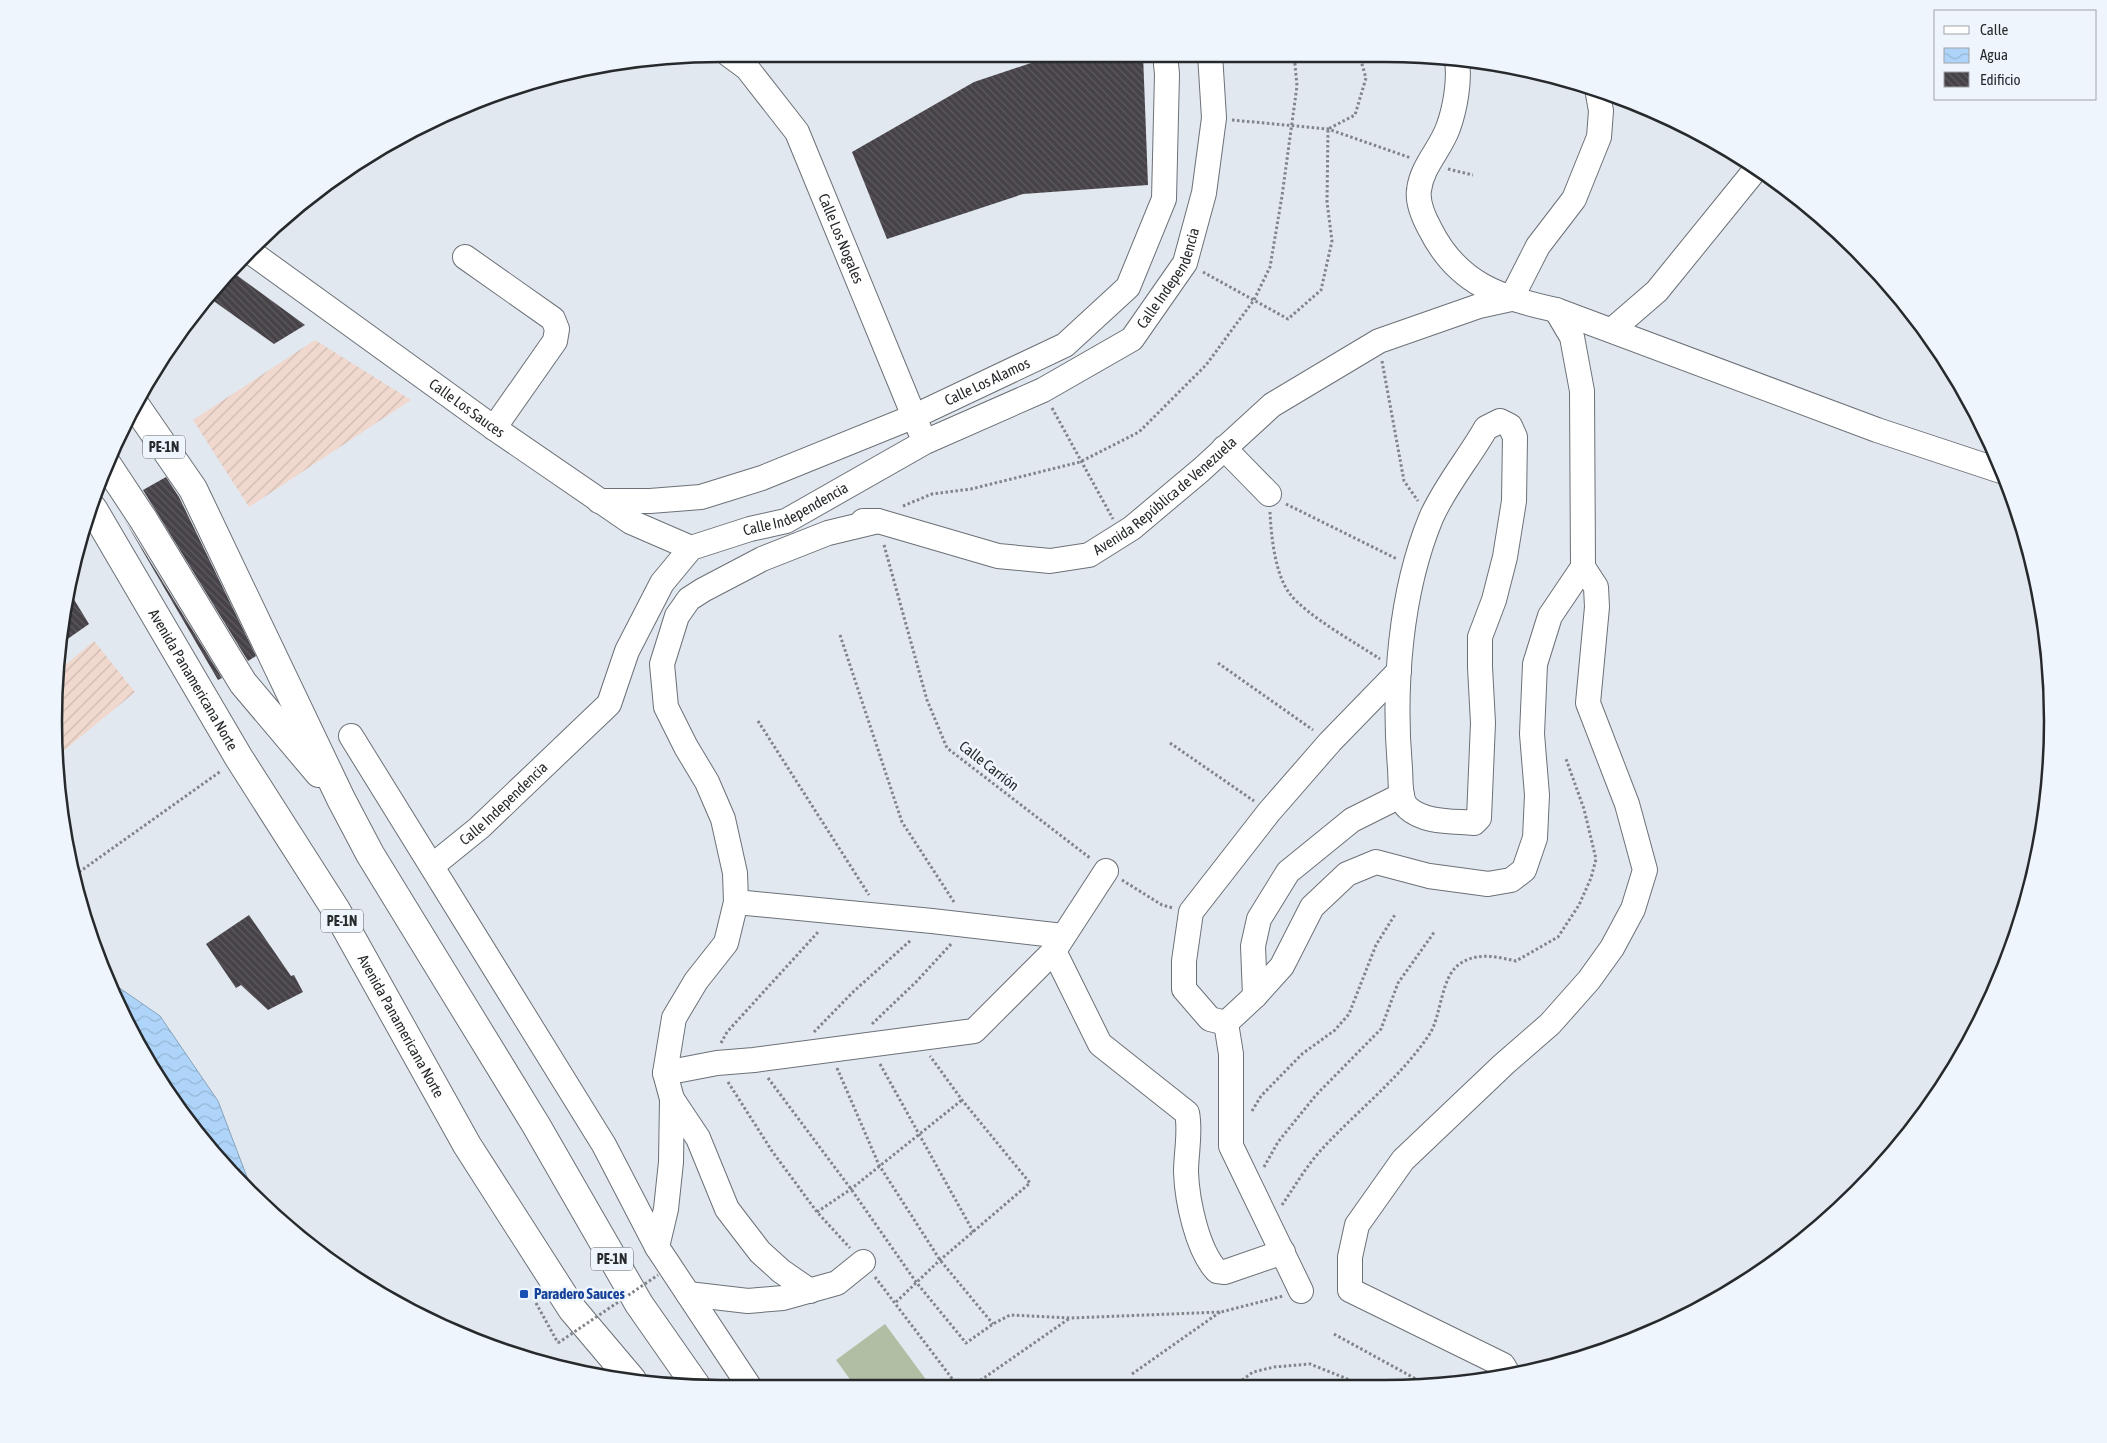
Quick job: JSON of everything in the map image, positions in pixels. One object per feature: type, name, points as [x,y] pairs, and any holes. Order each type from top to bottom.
[{"type":"highway","name":"PE-1N","points":[[140,412],[193,489],[357,832],[531,1117],[635,1296],[692,1379]]},
{"type":"highway","name":"PE-1N","points":[[112,472],[243,683],[341,798]]},
{"type":"highway","name":"Avenida Panamericana Norte","points":[[96,514],[239,758],[336,910],[467,1145],[572,1308],[627,1374]]},
{"type":"street","name":"Calle Los Nogales","points":[[739,62],[747,68],[797,132],[925,442]]},
{"type":"street","name":"Calle Los Alamos","points":[[599,500],[650,501],[701,497],[762,478],[915,416],[1065,345],[1128,287],[1164,199],[1166,62]]},
{"type":"street","name":"Calle Independencia","points":[[432,866],[479,828],[609,704],[627,651],[662,583],[692,548],[750,529],[786,521],[925,442],[1043,390],[1132,339],[1185,263],[1204,193],[1214,118],[1210,62]]},
{"type":"street","points":[[1458,67],[1448,129],[1427,164],[1418,191],[1422,213],[1435,240],[1450,259],[1470,279],[1511,299],[1556,310],[1877,430],[1994,469]]},
{"type":"street","points":[[1511,299],[1538,246],[1574,199],[1599,137],[1601,111],[1599,98]]},
{"type":"street","points":[[1612,330],[1657,292],[1752,174]]},
{"type":"street","name":"Calle Los Sauces","points":[[256,256],[494,428],[631,522],[692,548]]},
{"type":"street","points":[[465,257],[553,319],[557,330],[555,341],[494,428]]},
{"type":"street","name":"Avenida República de Venezuela","points":[[786,521],[878,521],[998,556],[1050,561],[1089,555],[1132,528],[1272,405],[1379,341],[1479,306],[1511,299]]},
{"type":"street","points":[[1506,1369],[1503,1365],[1350,1290],[1350,1258],[1357,1225],[1403,1160],[1504,1064],[1550,1024],[1589,980],[1612,948],[1634,909],[1645,870],[1627,804],[1588,703],[1597,607],[1596,587],[1583,567],[1582,391],[1572,337],[1556,310]]},
{"type":"street","points":[[1500,422],[1510,426],[1515,437],[1514,501],[1505,557],[1494,600],[1480,637],[1483,723],[1478,818],[1474,823],[1417,814],[1407,807],[1402,795],[1397,730],[1399,671],[1414,566],[1431,519],[1486,428],[1500,422]]},
{"type":"street","points":[[1224,448],[1269,494]]},
{"type":"street","points":[[657,1247],[666,1208],[671,1162],[672,1099],[665,1073],[674,1018],[696,981],[726,943],[736,902],[735,873],[723,819],[707,782],[686,747],[666,706],[662,664],[677,616],[696,595],[762,559],[828,533],[878,521]]},
{"type":"street","points":[[1226,1023],[1255,996],[1282,966],[1312,907],[1347,874],[1376,862],[1429,876],[1488,884],[1511,880],[1524,870],[1535,838],[1537,795],[1532,734],[1535,664],[1550,616],[1583,567]]},
{"type":"street","points":[[1226,1023],[1210,1019],[1184,989],[1184,961],[1191,912],[1269,812],[1330,742],[1399,671]]},
{"type":"street","points":[[351,736],[604,1145],[657,1247],[746,1380]]},
{"type":"street","points":[[1255,996],[1253,946],[1258,920],[1288,872],[1352,820],[1402,795]]},
{"type":"street","points":[[665,1073],[717,1063],[754,1060],[974,1031],[1059,944],[1106,871]]},
{"type":"street","points":[[736,902],[968,925],[1059,944]]},
{"type":"street","points":[[1059,944],[1100,1044],[1187,1113],[1186,1172],[1191,1211],[1203,1246],[1213,1266],[1217,1271],[1225,1272],[1283,1252]]},
{"type":"street","points":[[1226,1023],[1231,1054],[1231,1146],[1302,1291]]},
{"type":"street","points":[[672,1099],[698,1138],[728,1209],[760,1252],[781,1271],[810,1291]]},
{"type":"street","points":[[688,1294],[748,1301],[783,1298],[837,1282],[863,1262]]},
{"type":"path","points":[[1328,129],[1355,115],[1366,78],[1361,62]]},
{"type":"path","points":[[1214,118],[1290,127],[1328,129],[1427,164]]},
{"type":"path","points":[[1185,263],[1288,319],[1321,290],[1332,241],[1327,202],[1328,129]]},
{"type":"path","points":[[1379,341],[1389,407],[1404,481],[1431,519]]},
{"type":"path","points":[[1043,390],[1122,534]]},
{"type":"path","points":[[1269,494],[1299,511],[1414,566]]},
{"type":"path","points":[[1269,494],[1271,532],[1279,570],[1290,593],[1314,615],[1399,671]]},
{"type":"path","name":"Calle Carrión","points":[[878,521],[927,700],[947,748],[1106,871],[1162,905],[1191,912]]},
{"type":"path","points":[[840,635],[902,822],[968,925],[916,982],[849,1047]]},
{"type":"path","points":[[1218,663],[1330,742]]},
{"type":"path","points":[[758,720],[883,916]]},
{"type":"path","points":[[1170,743],[1269,812]]},
{"type":"path","points":[[80,871],[239,758]]},
{"type":"path","points":[[1269,1224],[1320,1151],[1408,1062],[1431,1033],[1450,976],[1459,964],[1472,957],[1489,956],[1516,961],[1558,937],[1579,905],[1591,878],[1596,859],[1584,809],[1566,760]]},
{"type":"path","points":[[836,912],[727,1032],[717,1051],[717,1063],[772,1151],[817,1212],[863,1262],[896,1302],[953,1380]]},
{"type":"path","points":[[1251,1113],[1261,1096],[1302,1054],[1335,1030],[1349,1014],[1376,944],[1396,913]]},
{"type":"path","points":[[791,1055],[854,992],[932,921]]},
{"type":"path","points":[[1252,1189],[1278,1142],[1299,1115],[1316,1095],[1381,1030],[1398,983],[1435,931]]},
{"type":"path","points":[[896,1302],[940,1260],[974,1233],[1030,1183],[962,1100],[916,1038]]},
{"type":"path","points":[[849,1047],[920,1133],[974,1233]]},
{"type":"path","points":[[849,1047],[879,1165],[940,1260],[993,1324]]},
{"type":"path","points":[[754,1060],[851,1189],[916,1282],[966,1343],[993,1324],[1010,1315],[1071,1318],[1221,1312],[1302,1291]]},
{"type":"path","points":[[817,1212],[851,1189],[962,1100]]},
{"type":"path","points":[[536,1304],[558,1343],[658,1275]]},
{"type":"path","points":[[1132,1374],[1221,1312]]},
{"type":"path","points":[[981,1380],[1071,1318]]},
{"type":"path","points":[[1334,1334],[1417,1379]]},
{"type":"path","points":[[1242,1380],[1253,1372],[1274,1367],[1310,1364],[1349,1380]]},
{"type":"shaded area","points":[[315,340],[411,400],[249,507],[193,420]]},
{"type":"shaded area","points":[[94,641],[135,692],[63,751],[62,722],[65,665]]},
{"type":"green space","points":[[885,1324],[926,1380],[850,1380],[836,1360]]},
{"type":"water","points":[[119,987],[160,1016],[218,1101],[247,1178],[199,1123],[174,1088],[130,1013]]},
{"type":"building","points":[[1034,62],[1143,62],[1148,185],[1023,194],[887,239],[852,152],[974,82]]},
{"type":"building","points":[[237,275],[305,325],[274,344],[214,301]]},
{"type":"building","points":[[166,477],[179,497],[256,656],[248,661],[143,490]]},
{"type":"building","points":[[124,519],[222,678],[218,680]]},
{"type":"building","points":[[74,599],[89,624],[68,639]]},
{"type":"building","points":[[249,915],[291,976],[294,975],[303,992],[268,1010],[241,985],[236,988],[206,944]]},
{"type":"place","name":"Paradero Sauces","points":[[524,1294]]}]
